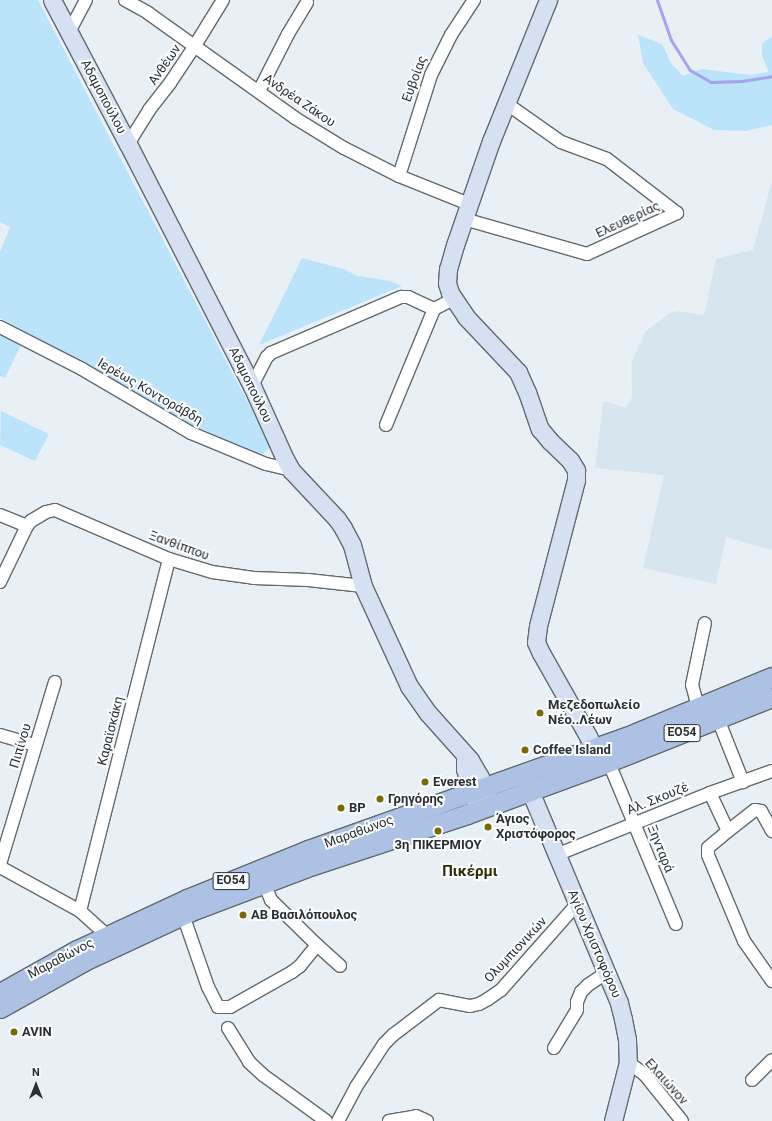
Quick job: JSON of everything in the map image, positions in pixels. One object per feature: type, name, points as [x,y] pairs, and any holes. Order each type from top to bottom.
[{"type":"main road","name":"Μαραθώνος","points":[[0,1008],[84,961],[183,915],[264,883],[484,808],[529,791],[698,708],[772,677]]},
{"type":"main road","name":"Μαραθώνος","points":[[0,993],[47,966],[107,935],[187,899],[308,850],[522,774],[601,755],[718,719],[772,697]]},
{"type":"street","name":"Αδαμοπούλου","points":[[52,0],[128,144],[252,386],[291,470],[337,519],[343,528],[352,545],[363,586],[412,690],[428,713],[465,755],[465,769],[478,790],[484,808]]},
{"type":"street","points":[[69,32],[86,0]]},
{"type":"street","name":"Ανδρέα Ζάκου","points":[[125,0],[148,13],[194,47],[259,90],[295,118],[338,144],[467,212]]},
{"type":"street","name":"Ανθέων","points":[[128,144],[149,110],[170,83],[194,47],[223,0]]},
{"type":"street","name":"Ευβοίας","points":[[399,176],[430,75],[451,35],[474,0]]},
{"type":"street","points":[[548,0],[506,103],[450,260],[447,277],[448,288],[466,317],[518,372],[540,429],[570,460],[576,470],[576,480],[538,626],[536,642],[588,736],[601,755]]},
{"type":"street","points":[[259,90],[288,34],[307,2]]},
{"type":"street","name":"Ελευθερίας","points":[[467,212],[587,254],[677,213],[607,159],[561,142],[506,103]]},
{"type":"street","points":[[252,386],[271,352],[406,296],[434,309]]},
{"type":"street","points":[[386,425],[434,309],[454,299]]},
{"type":"street","name":"Ιερέως Κοντοράβδη","points":[[0,327],[82,369],[191,433],[266,464],[291,470]]},
{"type":"street","name":"Ξανθίππου","points":[[27,526],[31,521],[46,512],[55,510],[169,559],[203,570],[227,575],[363,586]]},
{"type":"street","points":[[0,515],[27,526],[0,582]]},
{"type":"street","name":"Καραϊσκάκη","points":[[80,911],[169,559]]},
{"type":"street","points":[[698,708],[692,684],[705,623]]},
{"type":"street","name":"Πιπίνου","points":[[0,864],[55,682]]},
{"type":"street","points":[[718,719],[743,782]]},
{"type":"street","points":[[0,735],[36,746]]},
{"type":"street","name":"Ξηνταρά","points":[[601,755],[634,824],[676,924]]},
{"type":"street","name":"Αγίου Χριστοφόρου","points":[[522,774],[619,1003],[627,1038],[628,1062],[613,1121]]},
{"type":"street","name":"Αλ. Σκουζέ","points":[[556,855],[710,793],[771,774]]},
{"type":"street","points":[[710,793],[728,831]]},
{"type":"street","points":[[772,831],[761,811],[754,810],[708,848],[708,855],[744,941],[772,981]]},
{"type":"street","points":[[0,867],[80,911],[107,935]]},
{"type":"street","points":[[264,883],[271,900],[340,966]]},
{"type":"street","name":"Ολυμπιονικών","points":[[339,1121],[356,1087],[384,1044],[393,1035],[438,1000],[470,1006],[479,1004],[501,990],[577,904]]},
{"type":"street","points":[[183,915],[208,987],[218,1007],[230,1007],[292,972],[300,966],[317,945]]},
{"type":"street","points":[[554,1048],[577,1010],[577,1002],[582,992],[588,985],[606,973]]},
{"type":"street","points":[[228,1028],[249,1062],[326,1121]]},
{"type":"street","points":[[752,1080],[772,1060]]},
{"type":"street","name":"Ελαιώνον","points":[[628,1062],[645,1075],[682,1121]]},
{"type":"street","points":[[389,1121],[416,1116],[427,1121]]},
{"type":"shaded area","points":[[0,0],[38,0],[271,447],[262,455],[190,424],[0,318],[0,252],[10,227],[0,222]]},
{"type":"shaded area","points":[[638,35],[662,44],[671,63],[683,76],[702,69],[750,75],[769,72],[762,56],[762,44],[772,36],[772,125],[746,131],[714,130],[673,109],[643,63]]},
{"type":"shaded area","points":[[772,181],[772,550],[726,537],[716,584],[643,568],[664,475],[595,468],[603,403],[605,401],[626,408],[632,397],[631,363],[646,331],[670,313],[677,311],[704,315],[716,259],[753,250]]},
{"type":"shaded area","points":[[302,258],[344,269],[357,276],[390,281],[402,286],[259,345]]},
{"type":"shaded area","points":[[0,334],[21,345],[5,378],[0,376]]},
{"type":"shaded area","points":[[1,411],[49,434],[35,461],[0,445]]},
{"type":"waterway","points":[[657,0],[671,40],[690,70],[711,82],[742,81],[772,76]]},
{"type":"place","name":"Μεζεδοπωλείο Νέο..Λέων","points":[[540,713]]},
{"type":"place","name":"Coffee Island","points":[[525,750]]},
{"type":"place","name":"Everest","points":[[425,782]]},
{"type":"place","name":"Γρηγόρης","points":[[380,799]]},
{"type":"place","name":"BP","points":[[341,808]]},
{"type":"place","name":"Άγιος Χριστόφορος","points":[[488,827]]},
{"type":"place","name":"3η ΠΙΚΕΡΜΙΟΥ","points":[[438,831]]},
{"type":"place","name":"ΑΒ Βασιλόπουλος","points":[[243,915]]},
{"type":"place","name":"AVIN","points":[[14,1032]]},
{"type":"district","name":"Πικέρμι","points":[[470,872]]}]
